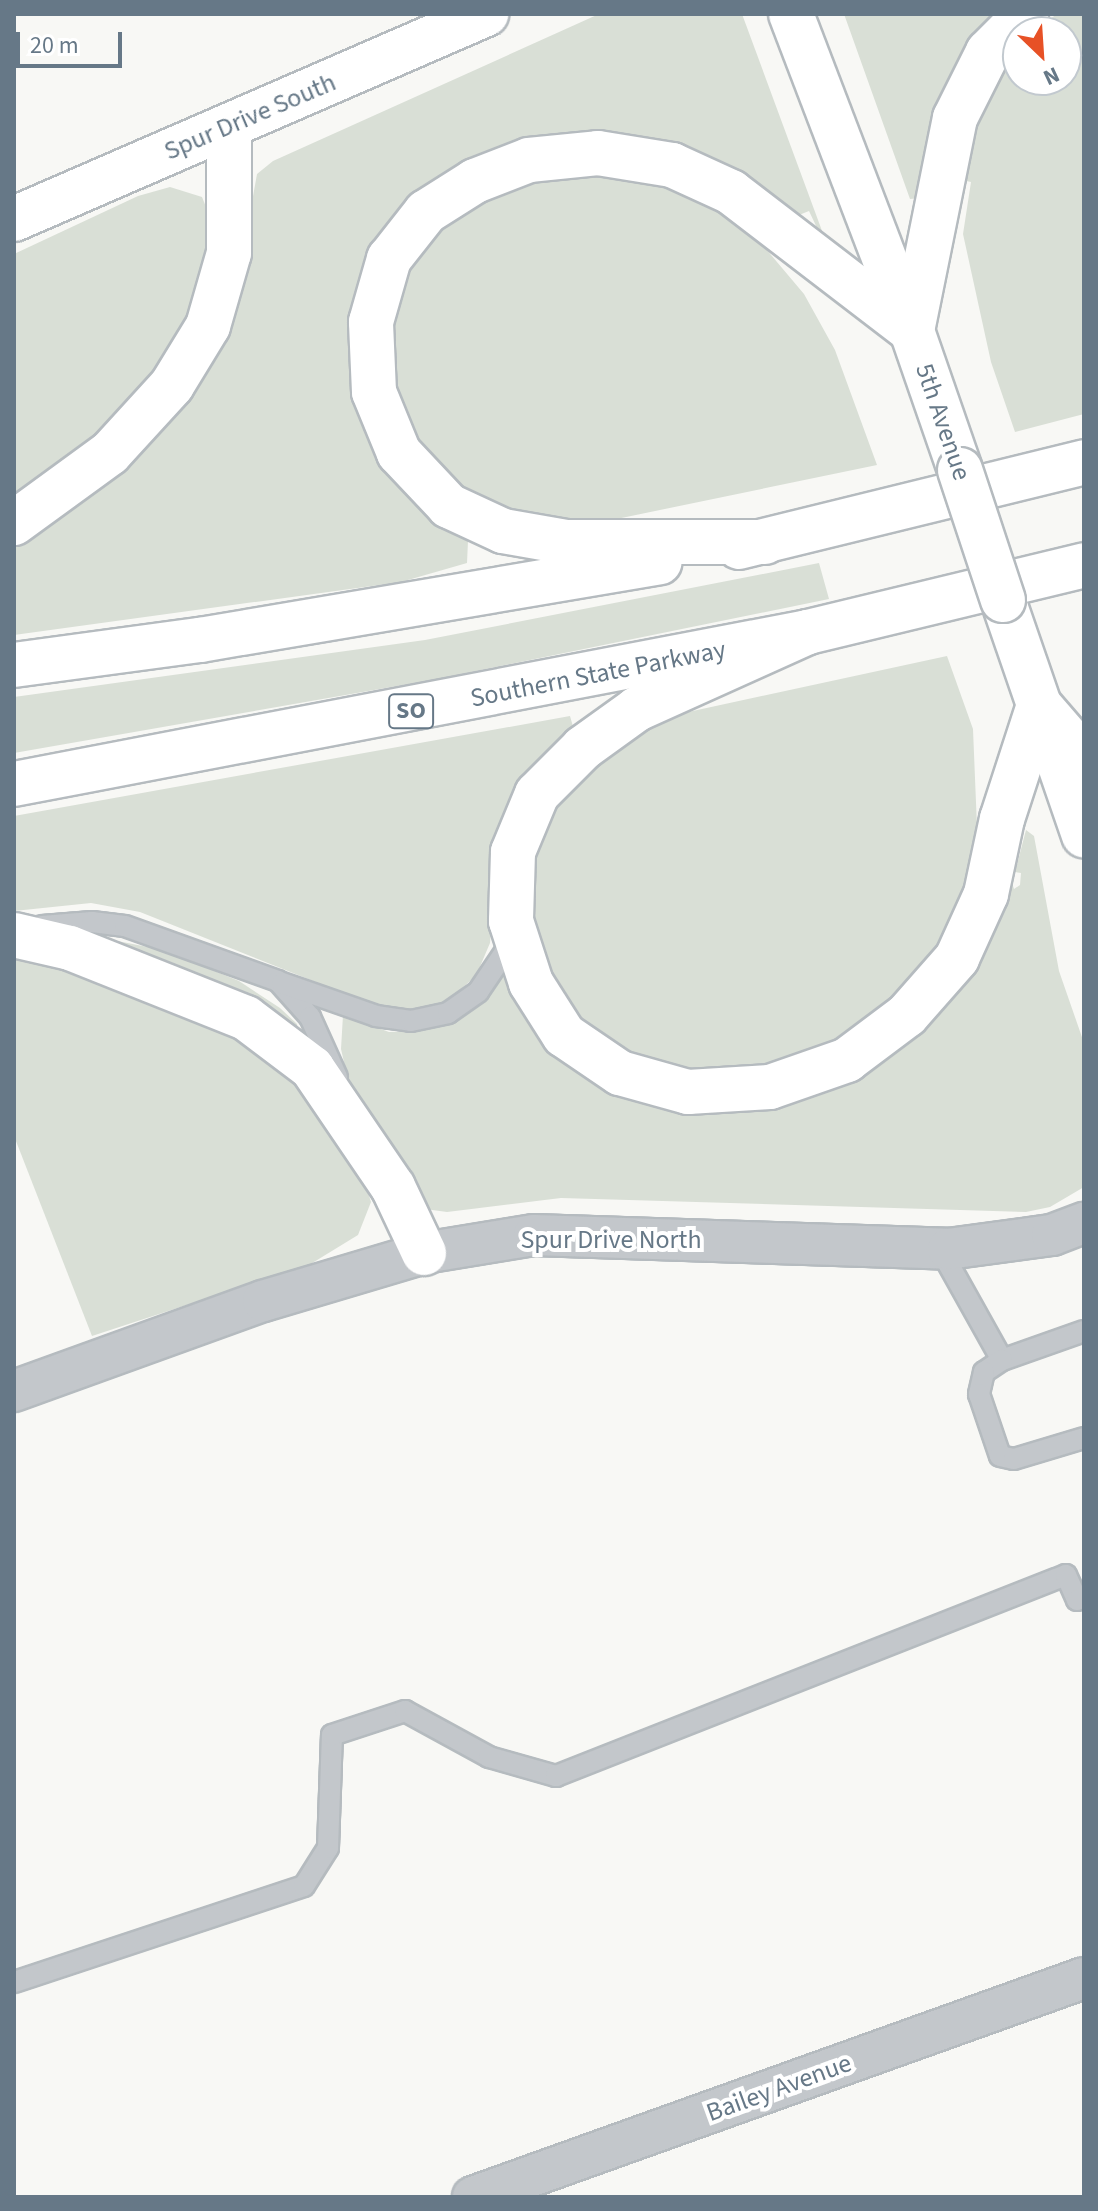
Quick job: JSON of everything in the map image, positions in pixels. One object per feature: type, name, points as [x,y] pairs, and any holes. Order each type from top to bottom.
[{"type":"main road","name":"Spur Drive South","points":[[14,219],[486,14]]},
{"type":"main road","name":"5th Avenue","points":[[791,14],[912,331],[1084,835]]},
{"type":"main road","points":[[765,542],[566,542],[503,531],[449,506],[399,453],[374,392],[371,322],[389,259],[426,212],[475,181],[529,160],[598,153],[672,165],[731,192],[912,331],[955,118],[988,52],[1026,14]]},
{"type":"main road","points":[[14,523],[110,453],[172,385],[208,326],[229,253],[229,126]]},
{"type":"main road","points":[[14,665],[492,593],[765,542],[1074,463]]},
{"type":"main road","name":"Southern State Parkway","points":[[14,784],[808,632],[1084,565]]},
{"type":"main road","points":[[808,632],[637,709],[583,748],[537,794],[513,852],[511,921],[531,983],[564,1035],[620,1073],[688,1092],[770,1087],[847,1060],[907,1015],[957,958],[986,894],[1002,819],[1039,705]]},
{"type":"main road","points":[[1039,705],[1084,757]]},
{"type":"main road","points":[[14,935],[70,948],[246,1018],[312,1068],[358,1131],[393,1187],[424,1253]]},
{"type":"street","name":"Spur Drive North","points":[[14,1391],[263,1301],[424,1253],[534,1235],[940,1249],[1052,1235],[1084,1223]]},
{"type":"street","name":"Bailey Avenue","points":[[473,2197],[1084,1978]]},
{"type":"lane","points":[[14,925],[125,926],[376,1016],[411,1021],[448,1013],[478,992],[507,949],[511,921]]},
{"type":"lane","points":[[278,981],[310,1017],[358,1131]]},
{"type":"lane","points":[[940,1249],[1002,1360]]},
{"type":"lane","points":[[1084,1331],[1002,1360],[984,1372],[979,1394],[1000,1456],[1014,1459],[1084,1438]]},
{"type":"lane","points":[[14,1982],[304,1886],[328,1848],[332,1735],[405,1711],[489,1757],[556,1776],[1066,1575],[1077,1600],[1084,1597]]},
{"type":"shaded area","points":[[599,14],[742,14],[835,266],[809,211],[794,217],[529,142],[355,308],[351,378],[371,446],[413,503],[468,541],[467,563],[401,582],[14,635],[14,546],[34,533],[236,291],[257,174],[273,161]]},
{"type":"shaded area","points":[[844,14],[1002,14],[949,80],[925,155],[921,198],[910,199]]},
{"type":"shaded area","points":[[1084,14],[1084,414],[1015,432],[991,362],[963,234],[971,182],[952,178],[982,84],[1002,63],[1002,96],[1082,96],[1082,16],[1054,16]]},
{"type":"shaded area","points":[[559,174],[659,178],[774,238],[766,249],[804,294],[835,350],[877,465],[578,527],[499,519],[444,481],[405,421],[388,339],[406,268],[464,207]]},
{"type":"shaded area","points":[[170,187],[202,197],[217,234],[208,298],[142,400],[14,505],[14,254],[138,196]]},
{"type":"shaded area","points":[[819,563],[829,599],[437,679],[14,753],[14,697],[425,640]]},
{"type":"shaded area","points":[[947,656],[973,729],[977,827],[970,863],[983,869],[955,937],[904,1002],[840,1047],[761,1073],[686,1078],[612,1051],[561,1006],[530,944],[526,881],[561,782],[656,719]]},
{"type":"shaded area","points":[[570,716],[576,737],[493,907],[490,943],[476,976],[448,1000],[411,1012],[376,1006],[140,912],[91,903],[14,911],[14,816]]},
{"type":"shaded area","points":[[1026,830],[1034,836],[1059,971],[1084,1043],[1084,1187],[1050,1207],[1026,1212],[561,1198],[447,1212],[425,1209],[349,1084],[341,1049],[343,1015],[389,1032],[422,1031],[454,1020],[503,971],[535,1029],[640,1101],[724,1113],[811,1095],[888,1058],[941,1012],[977,970],[1012,883],[1014,889],[1020,885],[1021,873],[1015,872]]},
{"type":"shaded area","points":[[92,936],[163,950],[239,981],[280,1008],[297,1024],[299,1036]]},
{"type":"shaded area","points":[[14,956],[51,964],[213,1023],[264,1053],[307,1088],[355,1151],[371,1202],[358,1235],[309,1265],[92,1336],[14,1136]]}]
